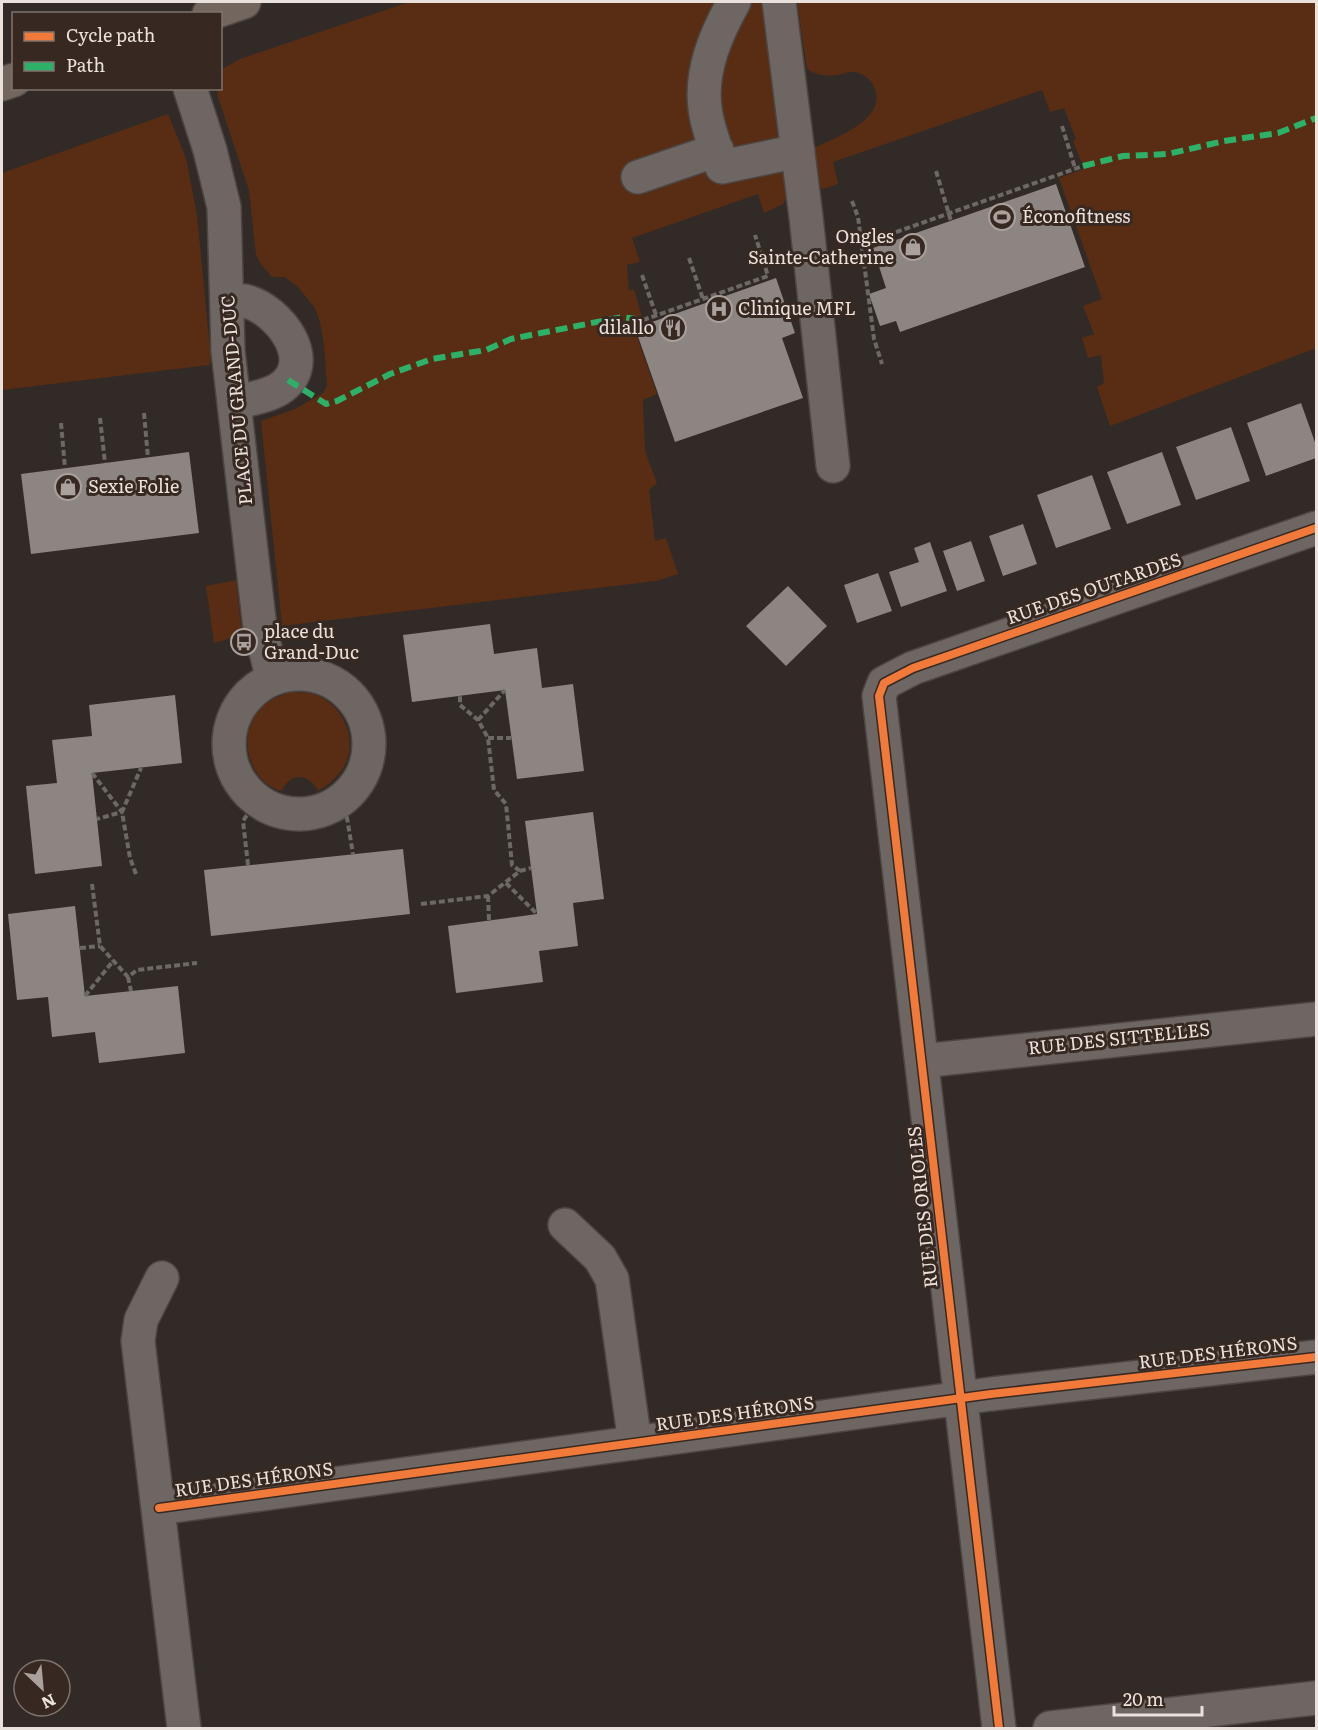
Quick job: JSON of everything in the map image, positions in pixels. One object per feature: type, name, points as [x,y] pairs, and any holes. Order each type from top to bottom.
[{"type":"highway","points":[[214,12],[244,2]]},
{"type":"street","points":[[734,2],[711,50],[705,77],[704,107],[722,167],[798,151]]},
{"type":"street","points":[[779,2],[833,466]]},
{"type":"street","name":"PLACE DU GRAND-DUC","points":[[191,90],[213,160],[224,207],[228,351],[260,627],[269,664],[275,678]]},
{"type":"street","points":[[638,177],[717,150]]},
{"type":"street","points":[[227,302],[247,302],[263,310],[279,323],[290,337],[295,348],[296,359],[293,372],[280,388],[268,394],[234,403]]},
{"type":"street","name":"RUE DES OUTARDES","points":[[884,683],[913,668],[1317,528]]},
{"type":"street","points":[[297,674],[330,681],[349,695],[363,716],[369,741],[365,766],[353,787],[336,802],[314,812],[291,813],[257,800],[246,789],[233,768],[229,743],[234,718],[246,698],[275,678],[297,674]]},
{"type":"street","name":"RUE DES ORIOLES","points":[[884,683],[879,696],[880,711],[999,1728]]},
{"type":"street","name":"RUE DES SITTELLES","points":[[921,1061],[1317,1019]]},
{"type":"street","points":[[565,1225],[600,1258],[612,1279],[635,1443]]},
{"type":"street","points":[[162,1278],[141,1320],[138,1341],[184,1728]]},
{"type":"street","name":"RUE DES HÉRONS","points":[[159,1508],[960,1398],[1317,1357]]},
{"type":"street","points":[[1050,1728],[1317,1698]]},
{"type":"path","points":[[1062,126],[1075,168]]},
{"type":"path","points":[[862,244],[1083,166]]},
{"type":"path","points":[[936,171],[951,221]]},
{"type":"path","points":[[993,198],[996,205]]},
{"type":"path","points":[[852,201],[858,217],[874,339],[882,364]]},
{"type":"path","points":[[903,229],[905,237]]},
{"type":"path","points":[[895,232],[896,240]]},
{"type":"path","points":[[643,320],[697,304],[703,299],[720,295],[768,276],[755,235]]},
{"type":"path","points":[[689,258],[703,299]]},
{"type":"path","points":[[642,275],[656,315]]},
{"type":"path","points":[[144,413],[148,458]]},
{"type":"path","points":[[100,418],[105,463]]},
{"type":"path","points":[[61,423],[65,468]]},
{"type":"path","points":[[478,720],[506,690]]},
{"type":"path","points":[[460,696],[459,705],[478,720],[488,738],[494,790],[506,804],[512,865],[520,871]]},
{"type":"path","points":[[488,738],[511,738]]},
{"type":"path","points":[[122,812],[141,768]]},
{"type":"path","points":[[92,773],[122,812],[130,858],[136,874]]},
{"type":"path","points":[[248,865],[243,821],[257,800]]},
{"type":"path","points":[[336,802],[347,818],[353,854]]},
{"type":"path","points":[[97,819],[122,812]]},
{"type":"path","points":[[421,904],[488,896],[520,871],[531,868]]},
{"type":"path","points":[[506,883],[537,914]]},
{"type":"path","points":[[92,884],[100,946],[128,977],[130,991]]},
{"type":"path","points":[[488,896],[489,920]]},
{"type":"path","points":[[80,948],[100,946]]},
{"type":"path","points":[[85,996],[114,961]]},
{"type":"path","points":[[128,977],[137,970],[197,963]]},
{"type":"shaded area","points":[[409,2],[762,2],[788,197],[783,204],[764,213],[758,194],[632,238],[640,262],[627,265],[629,291],[634,289],[644,324],[634,328],[657,394],[643,400],[645,451],[657,483],[649,490],[655,541],[666,538],[678,574],[656,581],[282,626],[261,421],[295,409],[323,393],[327,386],[324,344],[315,308],[298,287],[285,277],[272,277],[256,255],[249,190],[217,90],[222,90],[222,69],[240,59]]},
{"type":"shaded area","points":[[797,2],[1316,2],[1316,348],[1110,426],[1097,387],[1104,383],[1101,355],[1088,358],[1082,338],[1094,334],[1083,306],[1102,299],[1059,178],[1084,169],[1064,108],[1050,112],[1042,90],[833,162],[838,184],[823,189],[818,187],[813,148],[846,132],[868,117],[874,107],[876,97],[873,85],[861,74],[852,72],[823,75],[807,69]]},
{"type":"shaded area","points":[[168,114],[186,158],[197,215],[211,360],[209,365],[2,390],[2,173]]},
{"type":"shaded area","points":[[236,580],[242,635],[214,643],[206,586]]},
{"type":"shaded area","points":[[291,692],[310,693],[329,702],[337,710],[347,728],[349,749],[345,765],[335,778],[318,791],[310,781],[300,777],[290,780],[282,791],[270,786],[260,778],[249,755],[249,729],[254,717],[268,702]]},
{"type":"building","points":[[1056,184],[1085,267],[900,332],[896,321],[880,326],[869,294],[886,288],[873,248]]},
{"type":"building","points":[[776,278],[795,333],[782,338],[803,398],[675,442],[635,328]]},
{"type":"building","points":[[1301,403],[1316,445],[1316,458],[1266,476],[1247,423]]},
{"type":"building","points":[[1231,427],[1250,481],[1196,500],[1176,447]]},
{"type":"building","points":[[189,452],[199,533],[31,554],[21,474]]},
{"type":"building","points":[[1162,452],[1181,505],[1127,524],[1107,472]]},
{"type":"building","points":[[1092,475],[1111,529],[1056,548],[1037,495]]},
{"type":"building","points":[[1023,524],[1037,564],[1003,576],[989,536]]},
{"type":"building","points":[[971,541],[985,581],[957,591],[943,551]]},
{"type":"building","points":[[930,542],[947,591],[901,607],[889,572],[919,562],[914,548]]},
{"type":"building","points":[[878,573],[892,611],[857,623],[844,585]]},
{"type":"building","points":[[788,586],[827,626],[786,666],[746,626]]},
{"type":"building","points":[[490,624],[494,654],[537,648],[542,688],[573,684],[584,771],[517,779],[505,690],[412,702],[403,635]]},
{"type":"building","points":[[175,695],[182,763],[92,773],[102,866],[35,874],[26,786],[57,783],[52,740],[92,736],[89,705]]},
{"type":"building","points":[[593,812],[604,899],[573,903],[578,946],[539,951],[543,982],[456,993],[448,926],[537,914],[525,821]]},
{"type":"building","points":[[403,849],[410,914],[211,936],[204,870]]},
{"type":"building","points":[[75,906],[85,996],[178,986],[185,1053],[99,1063],[95,1032],[52,1037],[48,997],[17,1000],[8,914]]},
{"type":"marked path","points":[[1083,166],[1123,156],[1168,154],[1224,141],[1278,133],[1316,118]]},
{"type":"marked path","points":[[288,380],[326,404],[337,401],[390,374],[432,359],[486,350],[511,339],[622,317],[643,320]]},
{"type":"cycle path","points":[[999,1728],[879,696],[884,683],[913,668],[1316,528]]},
{"type":"cycle path","points":[[159,1508],[991,1394],[1316,1357]]},
{"type":"place","name":"Éconofitness","points":[[1002,217]]},
{"type":"place","name":"Ongles Sainte-Catherine","points":[[913,247]]},
{"type":"place","name":"Clinique MFL","points":[[719,309]]},
{"type":"place","name":"dilallo","points":[[673,328]]},
{"type":"place","name":"Sexie Folie","points":[[68,487]]},
{"type":"place","name":"place du Grand-Duc","points":[[244,642]]}]
